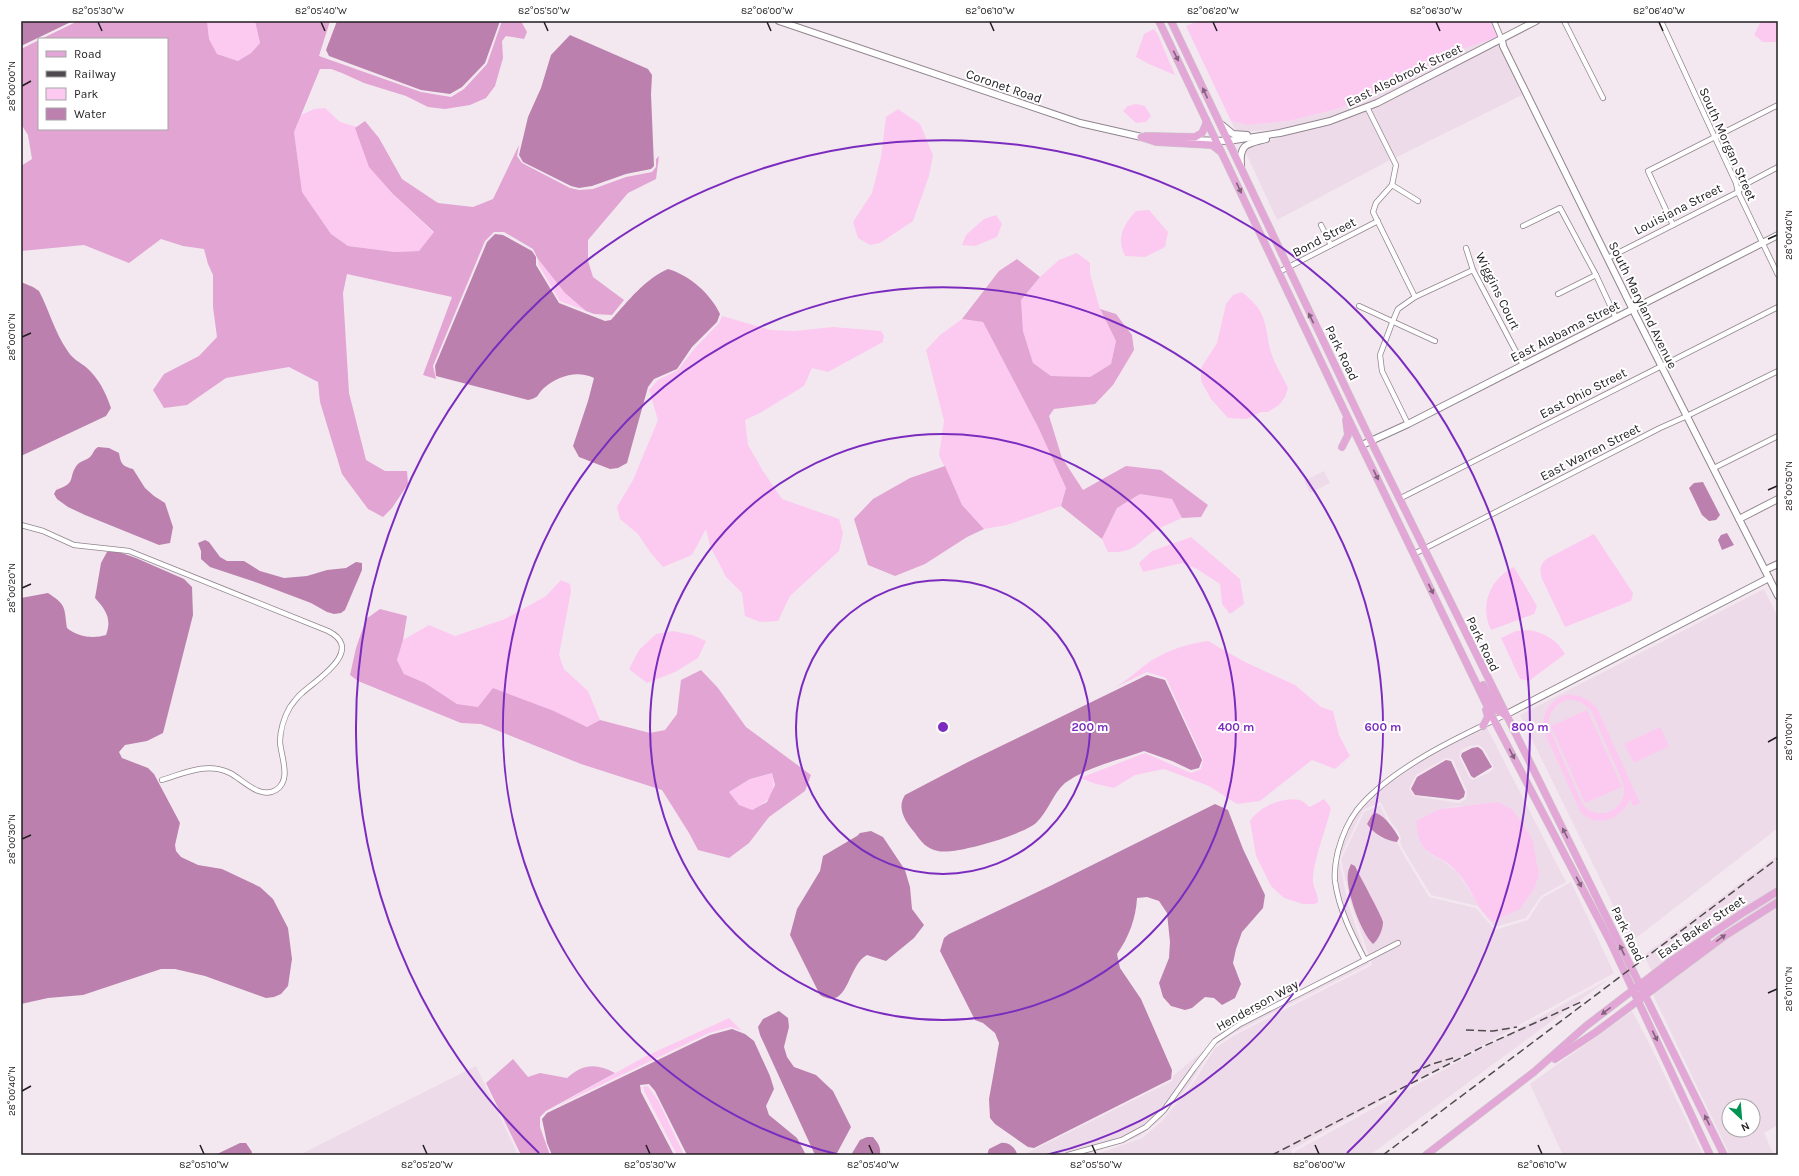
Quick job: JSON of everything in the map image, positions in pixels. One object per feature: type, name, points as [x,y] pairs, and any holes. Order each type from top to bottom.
[{"type":"main road","points":[[1159,21],[1182,70],[1190,80],[1214,127],[1228,141]]},
{"type":"main road","name":"Park Road","points":[[1171,21],[1263,217],[1399,499],[1724,1155]]},
{"type":"main road","name":"Park Road","points":[[1182,70],[1206,117],[1344,410],[1494,720],[1608,937],[1710,1155]]},
{"type":"main road","points":[[1139,137],[1194,137],[1202,133],[1206,117]]},
{"type":"main road","points":[[1139,137],[1156,142],[1212,145],[1223,153]]},
{"type":"main road","points":[[1217,141],[1226,147],[1231,155],[1263,217]]},
{"type":"main road","points":[[1250,212],[1258,220],[1281,266],[1288,268]]},
{"type":"main road","points":[[1331,381],[1338,389],[1361,434],[1365,439],[1371,441]]},
{"type":"main road","points":[[1342,447],[1348,435],[1344,410]]},
{"type":"main road","points":[[1382,488],[1391,498],[1414,542],[1418,547],[1424,550]]},
{"type":"main road","points":[[1463,654],[1475,670],[1497,710],[1505,715]]},
{"type":"main road","points":[[1463,654],[1468,670],[1488,717],[1483,726]]},
{"type":"main road","points":[[1494,720],[1507,728],[1534,779],[1540,784]]},
{"type":"main road","name":"East Baker Street","points":[[1643,990],[1691,947],[1778,891]]},
{"type":"main road","name":"East Baker Street","points":[[1643,990],[1778,902]]},
{"type":"main road","points":[[1426,1155],[1534,1072],[1586,1026],[1633,990],[1643,990],[1638,1001],[1596,1032],[1534,1072]]},
{"type":"street","name":"Coronet Road","points":[[779,21],[1080,123],[1139,137],[1228,141]]},
{"type":"street","name":"South Maryland Avenue","points":[[1494,21],[1503,46],[1633,310],[1778,596]]},
{"type":"street","name":"East Alsobrook Street","points":[[1228,141],[1280,134],[1330,121],[1367,107],[1502,40],[1536,21]]},
{"type":"street","points":[[1564,21],[1602,98]]},
{"type":"street","name":"South Morgan Street","points":[[1661,21],[1713,138],[1736,183],[1738,192],[1778,275]]},
{"type":"street","points":[[1673,225],[1648,171],[1778,105]]},
{"type":"street","points":[[1367,107],[1396,165],[1392,184],[1376,203],[1373,212],[1415,297]]},
{"type":"street","points":[[1218,120],[1224,128],[1233,134],[1280,134]]},
{"type":"street","points":[[1242,170],[1240,157],[1241,151],[1244,147],[1249,143],[1280,134]]},
{"type":"street","name":"Louisiana Street","points":[[1608,258],[1738,192],[1742,186],[1778,167]]},
{"type":"street","points":[[1392,184],[1418,200]]},
{"type":"street","points":[[1523,226],[1560,208],[1596,275],[1616,318]]},
{"type":"street","name":"Bond Street","points":[[1279,272],[1378,221]]},
{"type":"street","points":[[1321,225],[1331,245]]},
{"type":"street","name":"East Alabama Street","points":[[1362,445],[1408,424],[1778,235]]},
{"type":"street","name":"Wiggins Court","points":[[1466,248],[1473,270],[1523,365]]},
{"type":"street","points":[[1408,424],[1382,371],[1380,355],[1392,322],[1398,309],[1415,297],[1473,270]]},
{"type":"street","points":[[1558,294],[1596,275]]},
{"type":"street","points":[[1359,306],[1435,341]]},
{"type":"street","name":"East Ohio Street","points":[[1399,499],[1778,307]]},
{"type":"street","name":"East Warren Street","points":[[1414,554],[1660,428],[1778,371]]},
{"type":"street","points":[[1714,468],[1778,436]]},
{"type":"street","points":[[1739,518],[1778,499]]},
{"type":"street","points":[[21,525],[43,531],[74,545],[129,551],[328,631],[338,638],[341,650],[336,665],[302,693],[289,709],[280,742],[284,767],[284,779],[281,786],[275,791],[266,792],[255,789],[230,773],[218,769],[204,768],[191,770],[162,780]]},
{"type":"street","points":[[1765,570],[1778,564]]},
{"type":"street","points":[[1365,960],[1351,934],[1340,906],[1335,880],[1336,859],[1349,822],[1375,792],[1405,769],[1494,720],[1769,578]]},
{"type":"street","name":"Henderson Way","points":[[1068,1155],[1122,1140],[1146,1127],[1164,1110],[1215,1041],[1240,1024],[1398,943]]},
{"type":"shaded area","points":[[78,21],[207,21],[209,39],[217,54],[238,61],[251,53],[260,43],[255,21],[330,21],[319,56],[421,92],[451,97],[464,89],[487,64],[502,21],[521,21],[527,32],[524,39],[506,36],[502,41],[503,58],[495,86],[486,98],[470,105],[445,109],[428,107],[406,96],[364,83],[331,69],[320,69],[294,132],[302,192],[331,234],[348,246],[395,252],[419,251],[434,232],[393,194],[369,167],[355,128],[365,121],[379,138],[402,179],[438,203],[473,207],[493,199],[519,145],[517,156],[522,163],[570,188],[579,190],[593,189],[626,177],[652,172],[656,167],[656,159],[659,156],[656,179],[628,193],[588,240],[588,261],[593,277],[624,300],[612,315],[594,314],[586,311],[565,293],[538,259],[533,249],[504,232],[494,232],[485,241],[433,366],[436,379],[423,375],[452,297],[347,274],[343,293],[349,393],[366,460],[385,471],[407,471],[408,484],[392,508],[383,517],[368,509],[342,474],[320,402],[318,382],[289,367],[226,378],[187,405],[164,408],[153,390],[164,374],[199,356],[217,337],[213,307],[213,275],[204,249],[183,246],[161,239],[129,263],[84,245],[21,251],[21,166],[32,159],[28,135],[21,124],[21,49],[38,40],[38,130],[168,130],[168,38],[43,38]]},
{"type":"shaded area","points":[[1498,37],[1375,100],[1329,118],[1280,131],[1268,130],[1236,132],[1231,121],[1248,125],[1289,121],[1341,108],[1376,93],[1456,51]]},
{"type":"shaded area","points":[[1500,44],[1524,94],[1395,158],[1371,109]]},
{"type":"shaded area","points":[[1366,111],[1390,160],[1277,220],[1245,151],[1250,146],[1331,123]]},
{"type":"shaded area","points":[[1017,259],[1040,277],[1021,300],[1023,331],[1033,363],[1051,376],[1090,377],[1111,364],[1116,341],[1100,309],[1116,314],[1132,335],[1134,350],[1113,385],[1095,404],[1054,409],[1049,416],[1062,458],[1083,490],[1126,466],[1161,470],[1208,505],[1201,517],[1182,518],[1172,499],[1140,494],[1117,508],[1102,539],[1061,506],[1066,488],[1038,427],[983,322],[962,319],[999,271]]},
{"type":"shaded area","points":[[945,466],[962,505],[984,529],[967,537],[925,564],[895,576],[868,565],[854,519],[873,499],[910,478]]},
{"type":"shaded area","points":[[1324,471],[1330,483],[1310,493],[1304,481]]},
{"type":"shaded area","points":[[1764,589],[1778,617],[1778,828],[1631,942],[1520,715]]},
{"type":"shaded area","points":[[380,609],[407,616],[403,640],[397,660],[404,674],[425,683],[457,704],[478,707],[493,688],[554,711],[587,727],[600,720],[650,733],[665,730],[677,714],[681,680],[701,670],[718,688],[746,727],[811,775],[805,791],[769,817],[749,843],[729,858],[698,850],[662,790],[581,764],[481,724],[461,723],[358,681],[350,675],[356,648],[366,619]],"holes":[[[772,773],[775,785],[767,802],[752,810],[739,805],[729,792],[750,779]]]},
{"type":"shaded area","points":[[1480,726],[1484,729],[1486,726],[1566,882],[1541,896],[1526,918],[1495,927],[1477,906],[1431,895],[1403,849],[1398,831],[1390,821],[1381,803],[1363,810],[1339,860],[1348,904],[1369,964],[1234,1033],[1214,1046],[1190,1084],[1160,1120],[1140,1136],[1085,1155],[1023,1155],[1172,1081],[1173,1076],[1239,1021],[1366,961],[1341,906],[1335,878],[1338,847],[1350,819],[1384,783],[1445,742]],"holes":[[[1479,745],[1484,749],[1494,768],[1490,772],[1473,780],[1469,777],[1459,756],[1461,750],[1470,746]],[[1446,758],[1453,760],[1467,791],[1466,799],[1459,803],[1414,796],[1409,789],[1416,775]],[[1470,806],[1534,889],[1528,897],[1479,906],[1458,873],[1442,860],[1427,852],[1440,809]]]},
{"type":"shaded area","points":[[1380,805],[1401,850],[1429,897],[1476,908],[1495,930],[1528,920],[1542,898],[1571,882],[1614,973],[1291,1150],[1293,1155],[1094,1155],[1142,1138],[1161,1122],[1192,1085],[1215,1048],[1235,1035],[1372,965],[1351,903],[1341,860],[1364,812]]},
{"type":"shaded area","points":[[1778,855],[1778,888],[1652,972],[1644,955]]},
{"type":"shaded area","points":[[1778,894],[1778,898],[1747,917],[1706,946],[1711,938],[1723,929]]},
{"type":"shaded area","points":[[1778,905],[1778,1125],[1764,1133],[1774,1155],[1730,1155],[1722,1138],[1761,1138],[1761,1098],[1721,1098],[1721,1136],[1653,993],[1728,937]]},
{"type":"shaded area","points":[[1609,979],[1370,1155],[1296,1155],[1294,1152]]},
{"type":"shaded area","points":[[1632,1011],[1703,1155],[1563,1155],[1530,1084]]},
{"type":"shaded area","points":[[513,1059],[528,1077],[540,1073],[567,1078],[573,1073],[590,1066],[596,1066],[615,1073],[546,1111],[540,1117],[540,1127],[550,1155],[521,1155],[486,1083]]},
{"type":"shaded area","points":[[476,1066],[518,1155],[299,1155]]},
{"type":"green space","points":[[207,21],[255,21],[260,43],[251,53],[238,61],[217,54],[209,39]]},
{"type":"green space","points":[[1198,21],[1491,21],[1498,37],[1456,51],[1376,93],[1341,108],[1289,121],[1248,125],[1231,121],[1186,26]]},
{"type":"green space","points":[[1761,21],[1778,21],[1778,42],[1763,42],[1754,35]]},
{"type":"green space","points":[[1154,29],[1175,75],[1136,57],[1144,34]]},
{"type":"green space","points":[[1136,104],[1145,106],[1151,116],[1146,122],[1136,123],[1123,111],[1128,106]]},
{"type":"green space","points":[[325,108],[340,122],[357,127],[355,129],[393,194],[434,233],[419,251],[395,252],[348,246],[331,234],[302,192],[294,132],[301,115],[314,109]]},
{"type":"green space","points":[[898,109],[920,124],[933,155],[929,176],[913,221],[880,243],[870,245],[858,238],[853,222],[872,193],[881,157],[886,117]]},
{"type":"green space","points":[[1149,210],[1168,232],[1165,247],[1145,257],[1125,256],[1121,243],[1124,227],[1136,211]]},
{"type":"green space","points":[[996,215],[1002,224],[997,237],[975,246],[962,245],[966,235],[984,219]]},
{"type":"green space","points":[[1077,253],[1090,263],[1090,274],[1100,309],[1116,341],[1111,364],[1090,377],[1051,376],[1033,363],[1023,331],[1021,300],[1040,277],[1059,260]]},
{"type":"green space","points":[[538,259],[565,293],[586,311],[560,301],[538,264]]},
{"type":"green space","points":[[1242,292],[1255,304],[1262,316],[1272,356],[1288,388],[1285,397],[1279,405],[1268,412],[1261,412],[1247,419],[1228,418],[1211,399],[1201,381],[1201,368],[1217,343],[1226,304],[1233,295]]},
{"type":"green space","points":[[722,316],[771,330],[795,331],[833,327],[881,331],[884,336],[883,342],[828,372],[812,368],[804,386],[760,413],[745,420],[748,445],[782,499],[839,519],[843,533],[839,551],[790,596],[778,621],[760,622],[745,616],[742,593],[726,577],[710,546],[706,529],[692,555],[663,567],[650,552],[638,534],[620,519],[617,507],[633,480],[658,420],[649,390],[658,380],[678,370],[694,349],[719,323]]},
{"type":"green space","points":[[962,319],[983,322],[1038,427],[1066,488],[1061,506],[1007,525],[984,529],[962,505],[939,455],[944,421],[926,350],[940,335]]},
{"type":"green space","points":[[1140,494],[1172,499],[1182,518],[1161,527],[1132,548],[1116,552],[1108,552],[1102,539],[1117,508]]},
{"type":"green space","points":[[1594,534],[1633,593],[1631,601],[1565,627],[1542,579],[1541,567],[1543,562],[1548,558]]},
{"type":"green space","points":[[1191,537],[1240,579],[1244,604],[1230,614],[1222,604],[1220,584],[1197,569],[1182,563],[1143,572],[1139,563],[1152,551]]},
{"type":"green space","points":[[1514,567],[1537,606],[1534,614],[1491,630],[1486,611],[1489,594],[1499,578]]},
{"type":"green space","points":[[561,580],[570,584],[571,591],[559,655],[564,669],[588,691],[600,720],[587,727],[554,711],[478,707],[457,704],[425,683],[404,674],[397,660],[403,640],[429,625],[455,636],[505,619],[546,596]]},
{"type":"green space","points":[[1529,630],[1550,638],[1562,649],[1565,654],[1529,681],[1520,679],[1501,638],[1516,631]]},
{"type":"green space","points":[[673,631],[692,635],[706,641],[698,658],[675,672],[647,683],[629,669],[639,650],[656,634]]},
{"type":"green space","points":[[1208,641],[1245,662],[1295,685],[1321,707],[1333,711],[1339,735],[1350,756],[1335,769],[1312,760],[1260,801],[1237,804],[1209,786],[1164,769],[1135,775],[1114,788],[1096,784],[1080,778],[1145,753],[1191,773],[1201,769],[1203,759],[1166,678],[1147,672],[1114,688],[1159,656],[1179,648]]},
{"type":"green space","points":[[1565,695],[1578,696],[1586,699],[1597,708],[1640,803],[1633,806],[1630,799],[1622,811],[1616,816],[1602,821],[1588,818],[1581,813],[1544,729],[1543,723],[1546,711],[1553,702]],"holes":[[[1569,700],[1575,700],[1591,710],[1623,783],[1624,792],[1622,800],[1618,806],[1605,813],[1590,811],[1583,805],[1549,728],[1550,717],[1555,707],[1563,701]]]},
{"type":"green space","points":[[1587,710],[1622,787],[1585,803],[1551,726]]},
{"type":"green space","points":[[1660,727],[1669,746],[1634,763],[1624,744]]},
{"type":"green space","points":[[772,773],[773,786],[770,796],[767,800],[752,810],[739,806],[729,792],[750,779]]},
{"type":"green space","points":[[1293,799],[1300,800],[1310,807],[1324,799],[1331,808],[1315,864],[1313,884],[1318,902],[1315,904],[1303,904],[1284,898],[1271,886],[1256,856],[1250,821],[1259,811],[1279,801]]},
{"type":"green space","points":[[1498,802],[1513,810],[1532,838],[1539,875],[1534,889],[1520,909],[1492,922],[1478,905],[1458,873],[1450,865],[1426,849],[1421,843],[1416,821],[1440,809]]},
{"type":"green space","points":[[729,1018],[742,1031],[731,1027],[709,1033],[557,1106],[644,1057]]},
{"type":"green space","points":[[648,1086],[659,1102],[684,1155],[677,1155],[644,1091],[643,1087]]},
{"type":"water","points":[[21,21],[73,21],[21,46]]},
{"type":"water","points":[[337,21],[500,21],[485,63],[462,87],[450,94],[421,90],[329,56],[326,50]]},
{"type":"water","points":[[570,35],[648,69],[652,75],[651,94],[654,166],[651,169],[626,174],[592,186],[579,188],[571,186],[523,162],[519,155],[528,117],[541,88],[551,55]]},
{"type":"water","points":[[495,234],[503,235],[532,251],[536,257],[536,265],[559,303],[605,321],[611,320],[630,298],[644,285],[668,269],[684,276],[698,286],[711,299],[720,314],[717,322],[692,347],[677,369],[654,379],[648,387],[627,463],[618,468],[610,469],[579,457],[573,446],[594,378],[581,374],[561,377],[544,388],[537,397],[528,400],[436,376],[435,366],[487,242]]},
{"type":"water","points":[[21,282],[39,291],[56,329],[69,353],[87,368],[99,382],[111,408],[106,416],[21,456]]},
{"type":"water","points":[[98,447],[109,448],[119,453],[120,460],[126,467],[133,469],[145,488],[165,503],[173,527],[170,543],[159,545],[85,515],[68,507],[57,499],[54,494],[56,490],[70,482],[77,465],[90,457]]},
{"type":"water","points":[[1703,482],[1720,515],[1716,520],[1709,521],[1702,515],[1689,488],[1694,483]]},
{"type":"water","points":[[1727,533],[1734,545],[1722,550],[1718,540],[1721,535]]},
{"type":"water","points":[[205,540],[209,542],[220,557],[227,561],[244,561],[260,571],[284,578],[307,576],[327,570],[346,568],[356,562],[362,563],[362,570],[345,610],[341,613],[334,614],[327,612],[311,603],[210,567],[201,559],[201,551],[198,543]]},
{"type":"water","points":[[116,551],[184,579],[192,587],[193,615],[163,733],[147,741],[125,745],[119,752],[122,758],[148,768],[154,774],[180,823],[175,845],[176,851],[181,857],[198,865],[222,869],[260,887],[273,899],[288,928],[292,959],[288,986],[281,994],[274,997],[266,998],[205,976],[175,969],[161,969],[83,995],[48,998],[21,1004],[21,598],[48,593],[62,604],[65,611],[67,628],[71,631],[86,636],[96,637],[106,635],[108,629],[107,615],[95,598],[101,563],[107,552]]},
{"type":"water","points":[[1147,675],[1165,680],[1202,760],[1199,768],[1191,770],[1172,761],[1144,751],[1103,764],[1074,777],[1065,783],[1057,792],[1040,819],[1028,828],[988,843],[959,850],[938,851],[927,847],[903,815],[902,800],[905,795],[968,762]]},
{"type":"water","points":[[1478,747],[1482,750],[1492,767],[1474,778],[1471,776],[1461,756],[1462,753]]},
{"type":"water","points":[[1446,760],[1451,761],[1465,792],[1464,797],[1459,800],[1415,795],[1411,789],[1417,777]]},
{"type":"water","points":[[1215,804],[1228,810],[1243,849],[1265,895],[1263,908],[1242,932],[1236,949],[1233,963],[1241,984],[1235,998],[1222,1005],[1214,998],[1205,997],[1192,1008],[1185,1010],[1171,1006],[1163,997],[1159,983],[1169,958],[1170,942],[1167,913],[1159,901],[1147,897],[1137,898],[1131,927],[1117,954],[1120,968],[1141,999],[1172,1070],[1171,1079],[1034,1148],[1028,1147],[995,1124],[990,1118],[989,1099],[999,1043],[995,1033],[983,1023],[975,1020],[940,951],[944,938],[949,934],[1050,886]]},
{"type":"water","points":[[1376,813],[1383,817],[1392,827],[1399,838],[1397,842],[1380,836],[1367,824],[1372,815]]},
{"type":"water","points":[[871,831],[883,837],[905,870],[910,887],[912,909],[924,925],[914,938],[886,961],[867,955],[860,960],[842,992],[837,997],[830,999],[820,995],[790,935],[797,909],[820,871],[823,856],[860,833]]},
{"type":"water","points":[[1351,864],[1355,866],[1383,922],[1380,934],[1373,944],[1359,921],[1351,900],[1348,872]]},
{"type":"water","points":[[779,1011],[788,1018],[789,1027],[784,1047],[787,1057],[794,1067],[816,1075],[833,1091],[851,1127],[836,1155],[815,1155],[760,1035],[758,1027],[763,1019]]},
{"type":"water","points":[[732,1029],[745,1034],[754,1041],[770,1076],[774,1089],[766,1106],[769,1115],[797,1138],[806,1155],[687,1155],[655,1091],[649,1084],[640,1085],[641,1092],[674,1155],[552,1155],[547,1143],[542,1119],[547,1113],[710,1035]]},
{"type":"water","points":[[867,1137],[873,1137],[876,1141],[880,1147],[880,1155],[851,1155],[860,1140]]},
{"type":"water","points":[[240,1143],[246,1143],[252,1152],[251,1155],[215,1155]]},
{"type":"water","points":[[1001,1143],[1006,1143],[1011,1146],[1015,1149],[1017,1154],[987,1155],[989,1149]]},
{"type":"railway","points":[[1383,1155],[1778,858]]},
{"type":"railway","points":[[1272,1155],[1482,1047],[1581,1002]]},
{"type":"railway","points":[[1466,1030],[1493,1031],[1517,1027]]},
{"type":"railway","points":[[1412,1073],[1432,1064],[1453,1058]]}]
